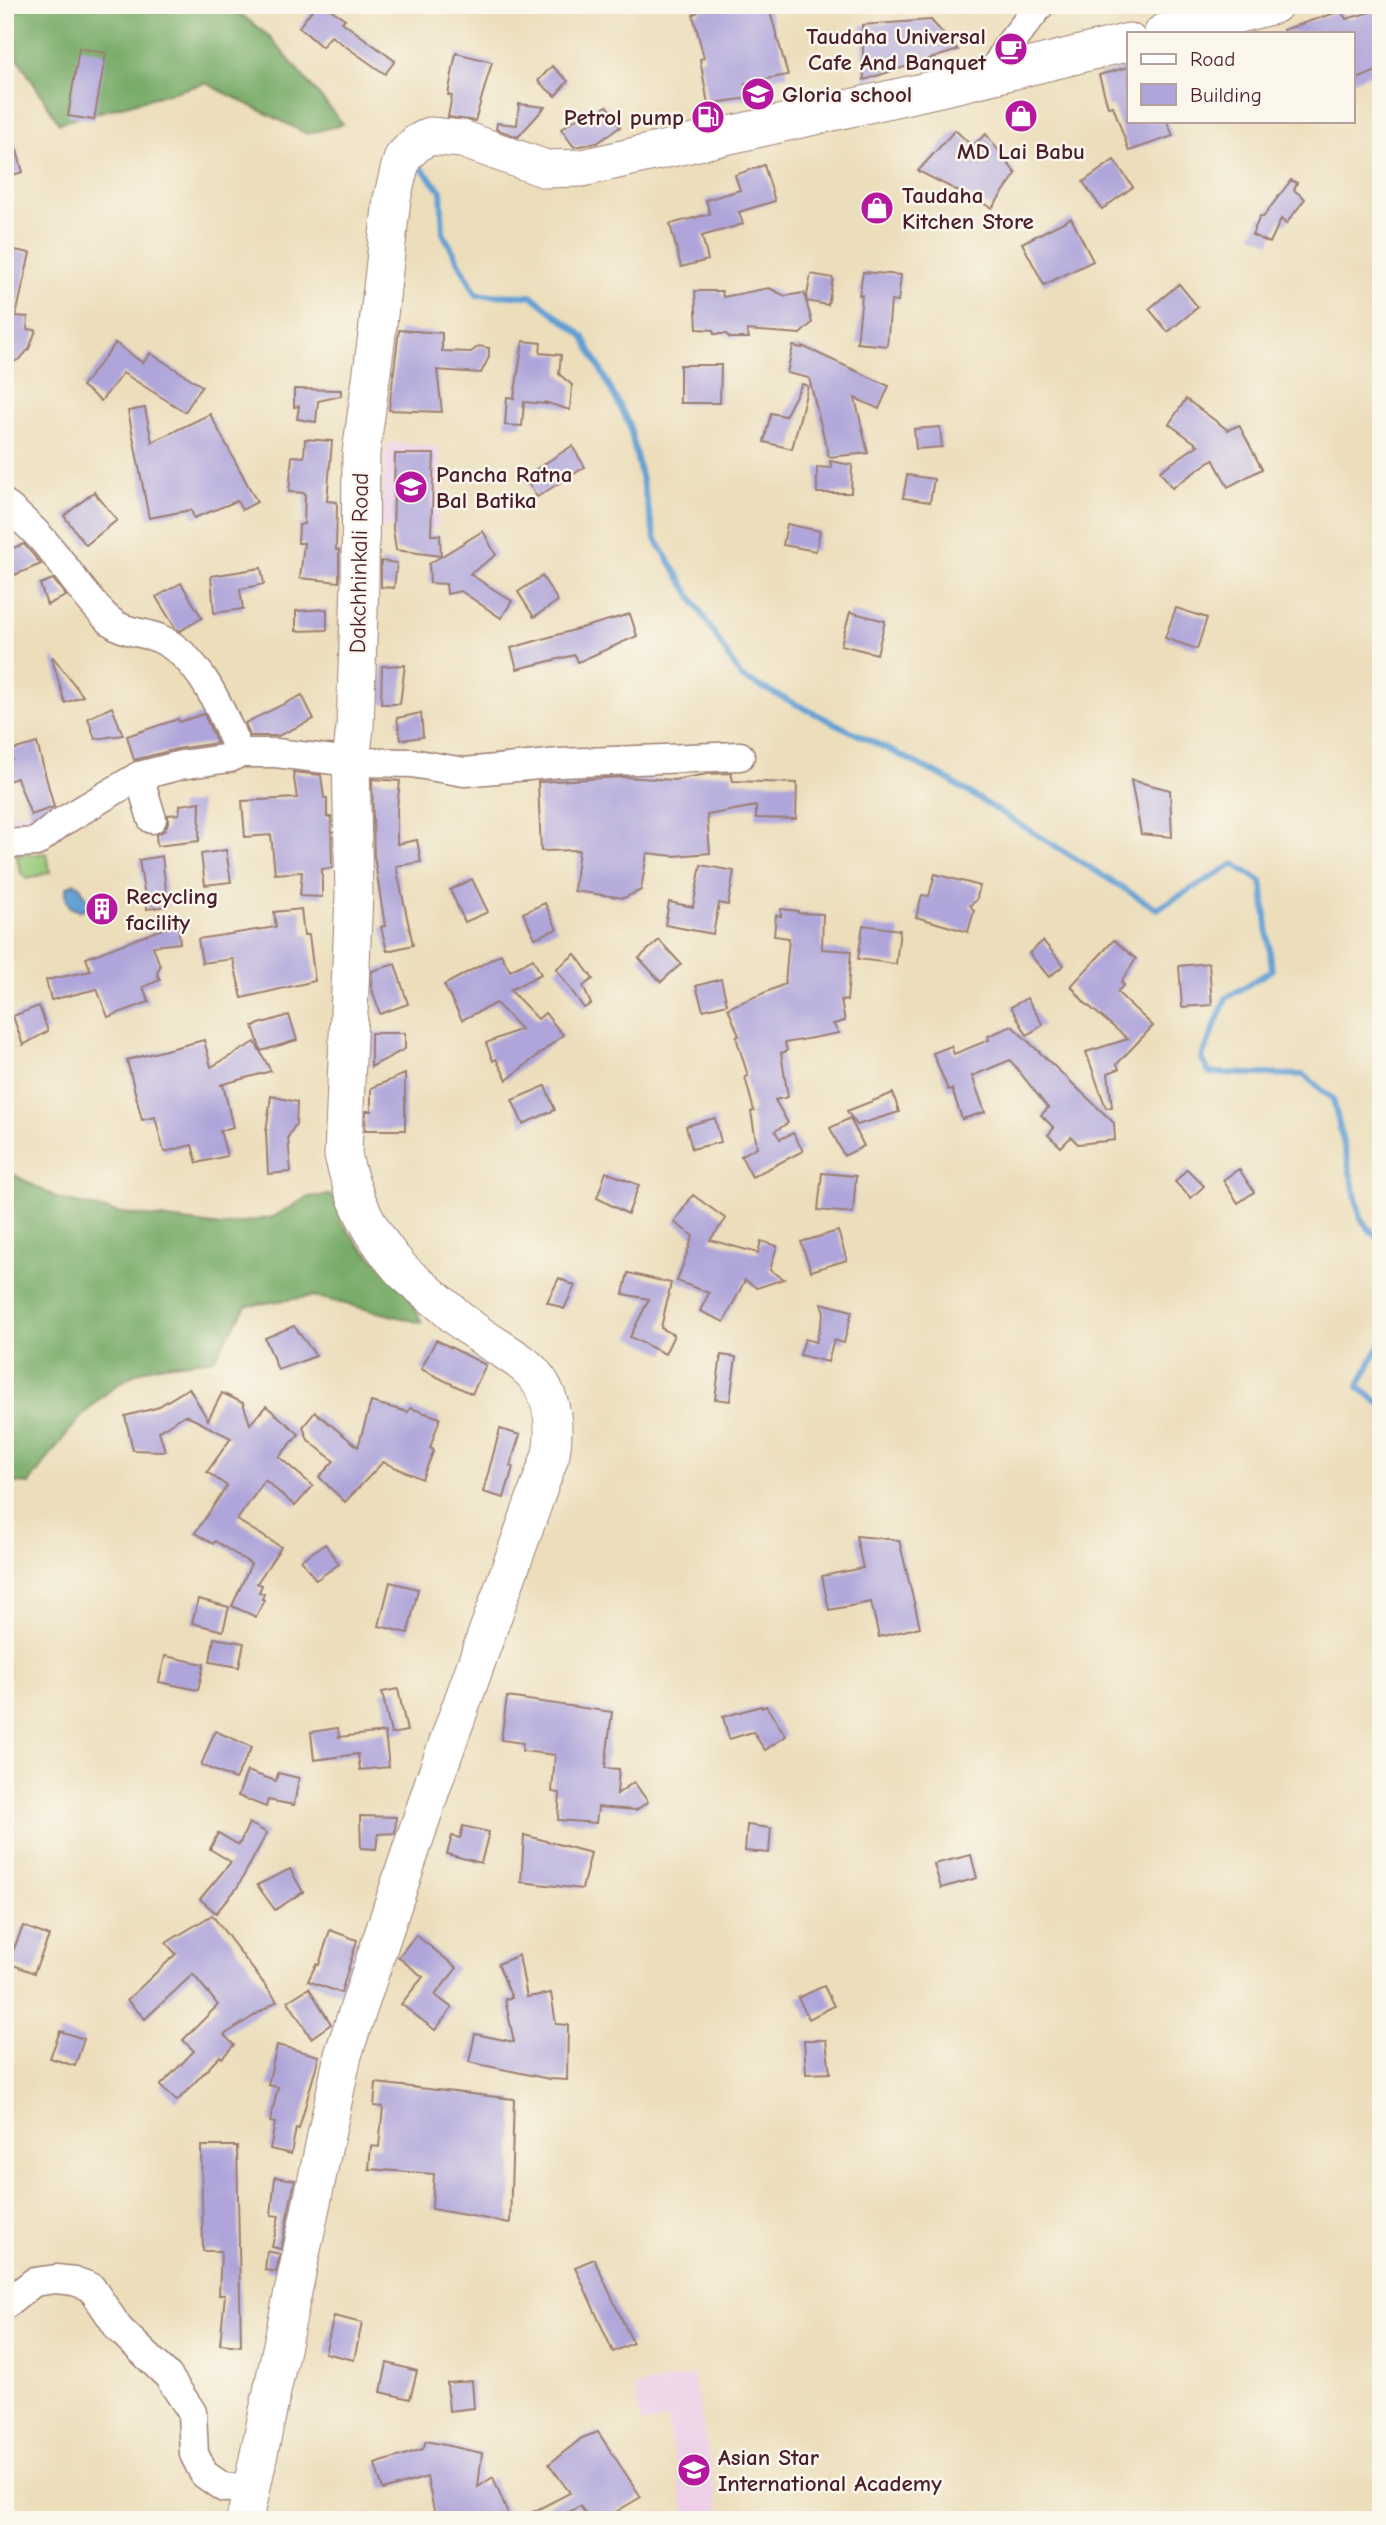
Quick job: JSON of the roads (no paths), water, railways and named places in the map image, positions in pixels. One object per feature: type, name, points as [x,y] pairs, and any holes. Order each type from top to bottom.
[{"type":"main road","points":[[1167,32],[1274,5]]},
{"type":"main road","name":"Dakchhinkali Road","points":[[248,2504],[343,2055],[428,1798],[551,1454],[555,1431],[551,1405],[543,1389],[524,1364],[472,1330],[401,1269],[374,1234],[360,1212],[349,1184],[343,1155],[354,894],[351,762],[360,596],[361,453],[392,199],[403,157],[416,143],[430,136],[462,139],[546,169],[582,168],[991,76],[1127,42]]},
{"type":"street","points":[[991,76],[1007,47],[1040,5]]},
{"type":"street","points":[[5,504],[46,543],[108,619],[121,629],[159,639],[187,660],[200,674],[218,703],[239,753]]},
{"type":"street","points":[[5,844],[36,842],[60,823],[145,799],[181,765],[230,758],[239,753],[276,753],[351,762],[412,763],[464,772],[560,763],[740,756]]},
{"type":"street","points":[[5,2305],[34,2282],[56,2279],[91,2287],[119,2329],[168,2376],[192,2412],[194,2454],[204,2474],[248,2504]]},
{"type":"water","points":[[74,883],[79,885],[89,902],[86,908],[79,911],[70,907],[66,898],[66,888]]},
{"type":"waterway","points":[[415,161],[441,191],[443,233],[477,295],[532,296],[583,336],[629,424],[655,538],[741,677],[942,776],[1157,909],[1234,864],[1262,882],[1272,970],[1226,998],[1202,1058],[1209,1073],[1304,1075],[1333,1099],[1361,1219],[1381,1243]]},
{"type":"waterway","points":[[1381,1343],[1358,1387],[1381,1404]]},
{"type":"place","name":"Taudaha Universal Cafe And Banquet","points":[[1011,49]]},
{"type":"place","name":"Gloria school","points":[[758,94]]},
{"type":"place","name":"MD Lai Babu","points":[[1021,116]]},
{"type":"place","name":"Petrol pump","points":[[708,117]]},
{"type":"place","name":"Taudaha Kitchen Store","points":[[877,208]]},
{"type":"place","name":"Pancha Ratna Bal Batika","points":[[411,487]]},
{"type":"place","name":"Recycling facility","points":[[102,909]]},
{"type":"place","name":"Asian Star International Academy","points":[[694,2470]]}]
